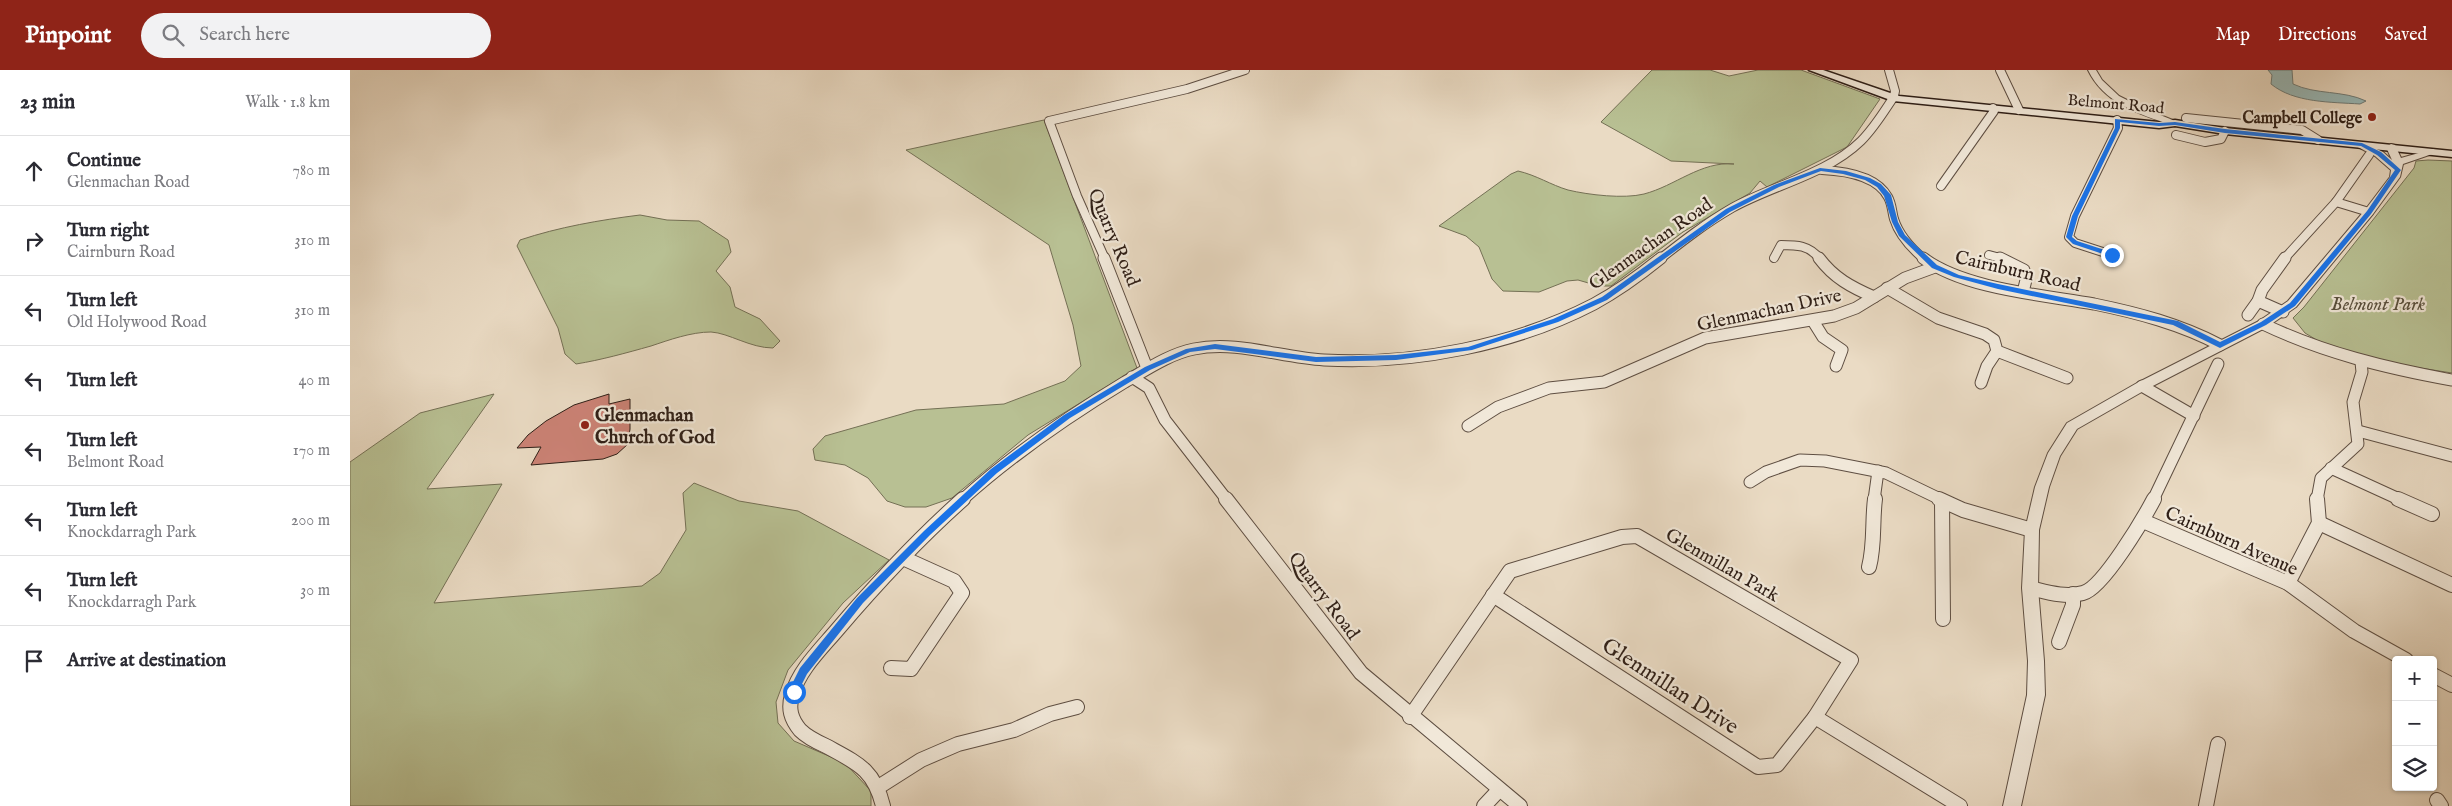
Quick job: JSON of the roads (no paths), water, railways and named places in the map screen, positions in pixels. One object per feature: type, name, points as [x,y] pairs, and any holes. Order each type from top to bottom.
[{"type":"main road","name":"Belmont Road","points":[[1814,70],[1894,97],[2117,120],[2176,129],[2225,131],[2452,154]]},
{"type":"main road","points":[[2117,120],[2137,118],[2140,110]]},
{"type":"street","name":"Quarry Road","points":[[1147,368],[1111,274],[1077,196],[1048,121],[1180,90],[1245,70]]},
{"type":"street","points":[[1889,70],[1895,91],[1894,97]]},
{"type":"street","points":[[2000,70],[2019,110]]},
{"type":"street","points":[[2092,70],[2102,86],[2114,97],[2176,129]]},
{"type":"street","name":"Glenmachan Road","points":[[880,786],[850,758],[802,734],[793,722],[789,708],[803,671],[860,601],[903,558],[994,471],[1067,417],[1147,368],[1176,355],[1205,346],[1316,359],[1396,358],[1469,349],[1556,321],[1605,298],[1728,210],[1776,186],[1820,170],[1845,156],[1866,136],[1894,97]]},
{"type":"street","points":[[1941,186],[1994,111],[1993,108]]},
{"type":"street","points":[[2186,118],[2302,130],[2318,140]]},
{"type":"street","points":[[2112,255],[2075,243],[2069,237],[2075,216],[2118,128],[2117,120]]},
{"type":"street","points":[[2362,145],[2398,166]]},
{"type":"street","points":[[2391,147],[2398,166]]},
{"type":"street","points":[[2015,805],[2036,696],[2036,661],[2030,588],[2032,530],[2042,487],[2052,456],[2072,426],[2142,386],[2283,312],[2303,294],[2369,212],[2398,166],[2433,152]]},
{"type":"street","points":[[2248,315],[2251,308],[2258,301],[2262,290],[2284,258],[2336,202],[2369,155]]},
{"type":"street","name":"Cairnburn Road","points":[[1820,170],[1844,172],[1879,185],[1887,195],[1895,222],[1902,236],[1935,267],[1957,276],[2023,292],[2176,323],[2220,345]]},
{"type":"street","points":[[2336,202],[2369,212]]},
{"type":"street","points":[[1774,258],[1781,244],[1801,245],[1814,252],[1830,273],[1851,287],[1874,297]]},
{"type":"street","points":[[1989,255],[2016,264],[2024,270],[2026,280],[2023,292]]},
{"type":"street","name":"Glenmachan Drive","points":[[1468,426],[1498,407],[1549,388],[1604,382],[1705,338],[1813,321],[1856,308],[1887,288],[1935,267]]},
{"type":"street","points":[[1887,288],[1938,318],[1985,334],[1994,340],[1997,351],[1987,366],[1981,383]]},
{"type":"street","points":[[2258,301],[2283,312]]},
{"type":"street","points":[[1813,321],[1823,337],[1842,350],[1836,366]]},
{"type":"street","points":[[2263,324],[2322,350],[2361,362],[2452,380]]},
{"type":"street","points":[[1997,351],[2067,378]]},
{"type":"street","points":[[2288,583],[2319,523],[2318,496],[2321,478],[2358,444],[2358,431],[2353,402],[2362,372],[2361,362]]},
{"type":"street","points":[[2030,588],[2059,596],[2084,593],[2096,586],[2143,521],[2218,364]]},
{"type":"street","name":"Quarry Road","points":[[1132,377],[1137,378],[1150,391],[1165,420],[1361,673],[1410,717],[1520,806]]},
{"type":"street","points":[[2142,386],[2194,416]]},
{"type":"street","points":[[2358,431],[2452,456]]},
{"type":"street","points":[[1750,482],[1766,472],[1800,460],[1825,461],[1878,471],[1942,501],[1988,519],[2032,530]]},
{"type":"street","points":[[2331,468],[2432,514]]},
{"type":"street","points":[[1869,567],[1874,548],[1872,520],[1878,471]]},
{"type":"street","points":[[1942,501],[1943,619]]},
{"type":"street","name":"Cairnburn Avenue","points":[[2143,521],[2288,583],[2354,632],[2399,656]]},
{"type":"street","points":[[2319,523],[2452,585]]},
{"type":"street","name":"Glenmillan Park","points":[[1410,717],[1510,570],[1622,537],[1637,536],[1851,660],[1814,717]]},
{"type":"street","points":[[891,668],[911,669],[962,593],[954,581],[903,558]]},
{"type":"street","points":[[2060,642],[2073,606],[2073,594]]},
{"type":"street","name":"Glenmillan Drive","points":[[1494,595],[1758,767],[1777,764],[1814,717]]},
{"type":"street","points":[[2437,677],[2452,685]]},
{"type":"street","points":[[883,806],[880,786],[921,760],[958,744],[1014,730],[1050,714],[1076,706]]},
{"type":"street","points":[[1814,717],[1960,806]]},
{"type":"street","points":[[2206,806],[2218,744]]},
{"type":"street","points":[[1484,806],[1499,790]]},
{"type":"water","points":[[2268,70],[2292,70],[2293,84],[2311,90],[2348,95],[2366,101],[2360,104],[2325,102],[2291,95],[2271,84],[2272,75]]},
{"type":"place","name":"Campbell College","points":[[2372,117]]},
{"type":"place","name":"Glenmachan Church of God","points":[[585,425]]},
{"type":"park label","name":"Belmont Park","points":[[2378,303]]}]
